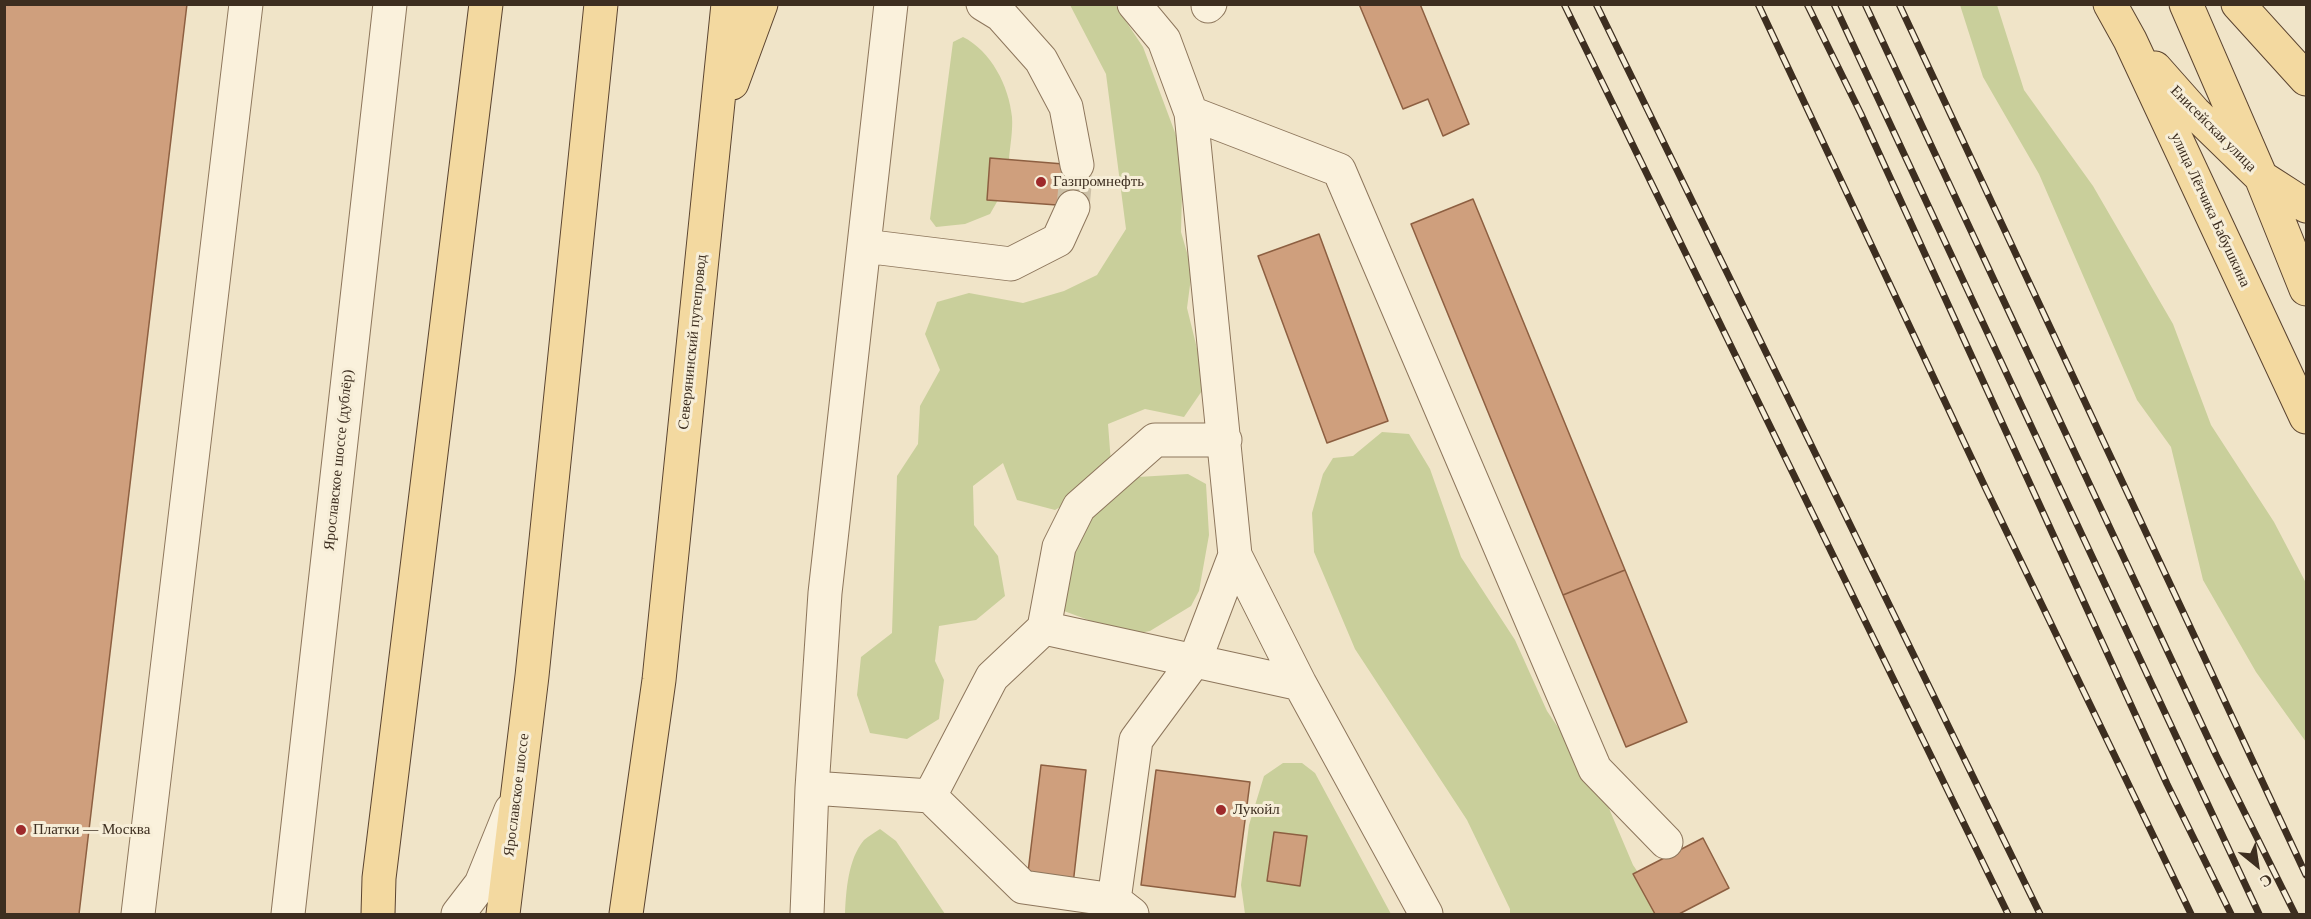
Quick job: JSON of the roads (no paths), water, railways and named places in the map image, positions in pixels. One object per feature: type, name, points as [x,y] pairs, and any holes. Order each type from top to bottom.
[{"type":"main road","points":[[378,915],[379,878],[486,4]]},
{"type":"main road","name":"Ярославское шоссе","points":[[503,915],[531,676],[601,4]]},
{"type":"main road","name":"Северянинский путепровод","points":[[626,915],[659,680],[728,4]]},
{"type":"main road","points":[[715,130],[761,4]]},
{"type":"main road","name":"улица Лётчика Бабушкина","points":[[2110,4],[2130,40],[2307,417]]},
{"type":"main road","points":[[2186,4],[2307,289]]},
{"type":"main road","points":[[2238,4],[2307,79]]},
{"type":"main road","name":"Енисейская улица","points":[[2130,40],[2194,112],[2261,177],[2307,206]]},
{"type":"street","points":[[138,915],[246,4]]},
{"type":"street","name":"Ярославское шоссе (дублёр)","points":[[288,915],[390,4]]},
{"type":"street","points":[[807,915],[812,788],[825,593],[891,4]]},
{"type":"street","points":[[983,4],[1001,15],[1041,60],[1066,107],[1077,165]]},
{"type":"street","points":[[1134,4],[1164,40],[1191,113],[1235,555],[1300,684],[1426,915]]},
{"type":"street","points":[[1191,113],[1339,170],[1595,769],[1666,842]]},
{"type":"street","points":[[864,246],[1011,264],[1058,240],[1073,207]]},
{"type":"street","points":[[930,796],[992,677],[1044,628],[1059,547],[1079,507],[1155,440],[1225,440]]},
{"type":"street","points":[[812,788],[930,796],[1023,887],[1123,907],[1136,740],[1195,660],[1235,555]]},
{"type":"street","points":[[1044,628],[1300,684]]},
{"type":"street","points":[[458,915],[480,884],[516,797]]},
{"type":"tunnel","points":[[1073,207],[1077,165]]},
{"type":"railway","points":[[1564,4],[2008,914]]},
{"type":"railway","points":[[1596,4],[2040,914]]},
{"type":"railway","points":[[1758,4],[1986,489],[2191,914]]},
{"type":"railway","points":[[1807,4],[1861,114],[2167,784],[2231,914]]},
{"type":"railway","points":[[1834,4],[2259,914]]},
{"type":"railway","points":[[1865,4],[2216,755],[2295,914]]},
{"type":"railway","points":[[1899,4],[2306,875]]},
{"type":"place","name":"Газпромнефть","points":[[1041,182]]},
{"type":"place","name":"Лукойл","points":[[1221,810]]},
{"type":"place","name":"Платки — Москва","points":[[21,830]]}]
